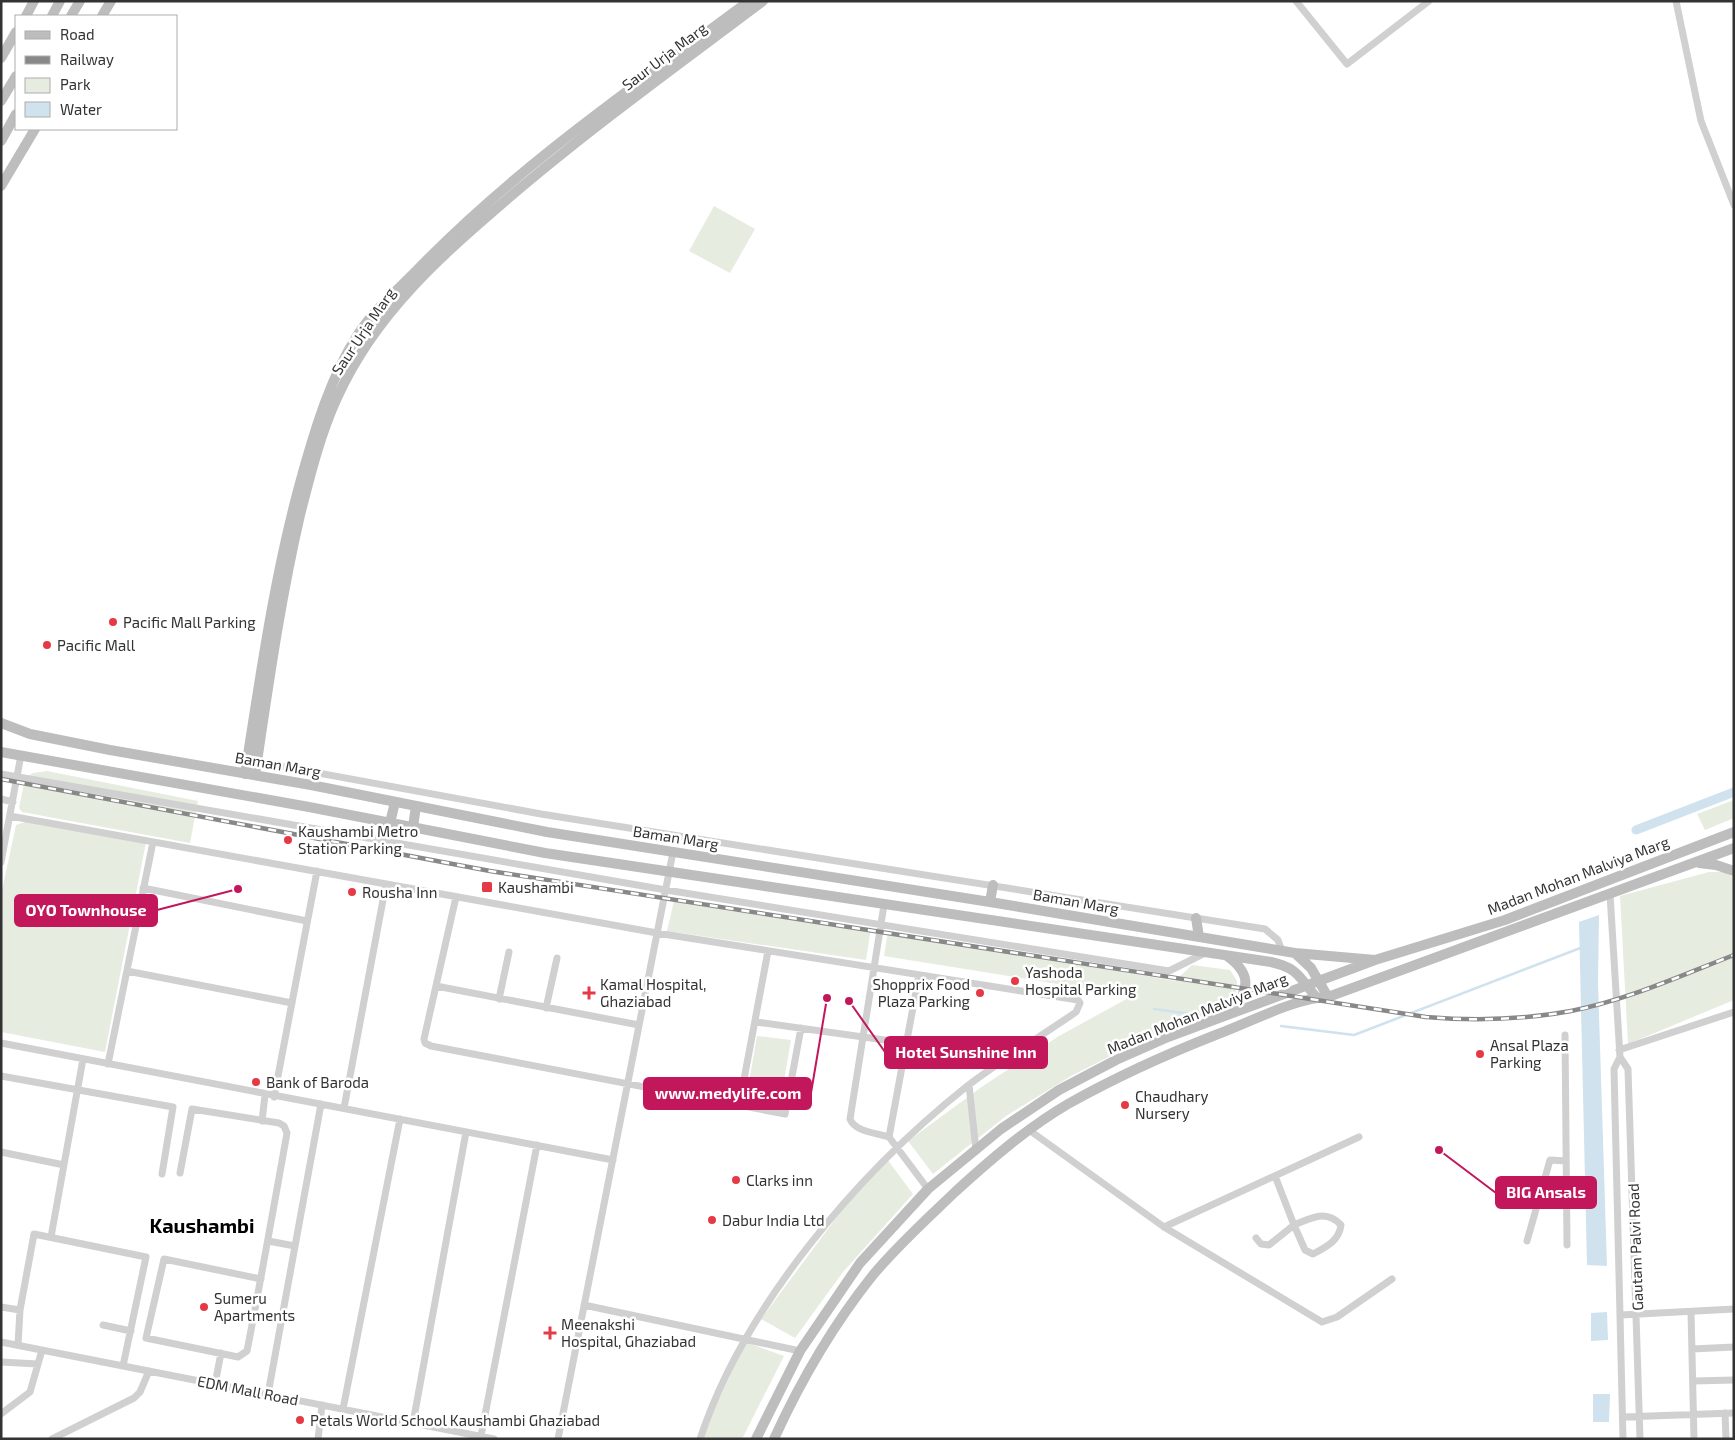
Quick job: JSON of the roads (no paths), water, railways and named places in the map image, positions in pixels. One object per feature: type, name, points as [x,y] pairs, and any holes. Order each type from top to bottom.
[{"type":"main road","points":[[27,15],[34,1]]},
{"type":"main road","points":[[53,15],[60,1]]},
{"type":"main road","points":[[72,15],[80,1]]},
{"type":"main road","points":[[103,15],[111,1]]},
{"type":"main road","name":"Saur Urja Marg","points":[[498,200],[566,138],[749,1]]},
{"type":"main road","name":"Saur Urja Marg","points":[[250,775],[280,560],[312,440],[337,376],[357,335],[373,314],[453,234],[763,1]]},
{"type":"main road","points":[[1,58],[15,34]]},
{"type":"main road","points":[[1,100],[15,78]]},
{"type":"main road","points":[[1,141],[15,116]]},
{"type":"main road","points":[[1,186],[34,130]]},
{"type":"main road","name":"Baman Marg","points":[[1,723],[30,734],[547,832],[990,902],[1282,951],[1375,960]]},
{"type":"main road","points":[[1,732],[30,734]]},
{"type":"main road","name":"Baman Marg","points":[[1,752],[545,853],[1288,966],[1299,974],[1316,997]]},
{"type":"main road","points":[[390,823],[395,802]]},
{"type":"main road","points":[[412,827],[416,806]]},
{"type":"main road","points":[[1730,833],[1734,847]]},
{"type":"main road","name":"Madan Mohan Malviya Marg","points":[[756,1439],[800,1351],[855,1270],[928,1189],[976,1150],[1059,1090],[1116,1060],[1233,1012],[1375,960],[1505,920],[1730,833]]},
{"type":"main road","name":"Madan Mohan Malviya Marg","points":[[774,1439],[794,1395],[833,1329],[874,1274],[973,1175],[1029,1130],[1067,1105],[1143,1066],[1179,1050],[1316,997],[1328,997],[1734,847]]},
{"type":"main road","points":[[1695,863],[1716,865],[1734,871]]},
{"type":"main road","points":[[990,902],[993,885]]},
{"type":"main road","points":[[918,910],[921,891]]},
{"type":"main road","points":[[937,894],[954,915]]},
{"type":"main road","points":[[1196,918],[1199,937]]},
{"type":"main road","points":[[1295,953],[1311,968],[1328,997]]},
{"type":"main road","points":[[1226,956],[1239,965],[1246,980],[1242,997],[1233,1012]]},
{"type":"main road","points":[[875,1247],[889,1258]]},
{"type":"street","points":[[1296,1],[1347,64],[1429,1]]},
{"type":"street","points":[[1676,1],[1701,121],[1734,205]]},
{"type":"street","points":[[1,862],[21,755]]},
{"type":"street","points":[[252,761],[541,814],[1265,929],[1278,940],[1282,951]]},
{"type":"street","points":[[1,774],[666,890],[1169,970],[1206,953]]},
{"type":"street","points":[[1,800],[13,802]]},
{"type":"street","points":[[10,816],[657,933],[1074,998],[1080,1004],[1076,1012],[969,1085],[897,1147],[871,1172],[812,1240],[746,1339],[729,1372],[700,1439]]},
{"type":"street","points":[[108,1064],[153,842]]},
{"type":"street","points":[[558,1439],[674,852]]},
{"type":"street","points":[[274,1096],[317,871]]},
{"type":"street","points":[[344,1108],[386,884]]},
{"type":"street","points":[[143,888],[307,921]]},
{"type":"street","name":"Gautam Palvi Road","points":[[1610,894],[1619,1054],[1614,1069],[1623,1439]]},
{"type":"street","points":[[456,896],[424,1039],[427,1045],[785,1114],[801,1028]]},
{"type":"street","points":[[884,905],[850,1119],[852,1124],[858,1128],[889,1137],[928,1189]]},
{"type":"street","points":[[739,1106],[768,950]]},
{"type":"street","points":[[499,999],[508,952]]},
{"type":"street","points":[[546,1008],[556,958]]},
{"type":"street","points":[[127,971],[292,1003]]},
{"type":"street","points":[[889,1137],[920,975]]},
{"type":"street","points":[[436,986],[639,1025]]},
{"type":"street","points":[[1619,1054],[1734,1012]]},
{"type":"street","points":[[756,1022],[906,1043]]},
{"type":"street","points":[[1565,1034],[1567,1245]]},
{"type":"street","points":[[1,1043],[265,1095],[344,1108],[613,1160]]},
{"type":"street","name":"Gautam Palvi Road","points":[[1619,1054],[1628,1069],[1640,1439]]},
{"type":"street","points":[[51,1237],[83,1059]]},
{"type":"street","points":[[1,1076],[173,1107],[162,1174]]},
{"type":"street","points":[[969,1085],[976,1150]]},
{"type":"street","points":[[262,1121],[265,1095]]},
{"type":"street","points":[[268,1394],[321,1104]]},
{"type":"street","points":[[180,1173],[192,1109],[279,1123],[284,1126],[287,1133],[268,1241],[261,1279],[247,1351],[238,1357],[146,1338],[164,1259],[261,1279]]},
{"type":"street","points":[[343,1409],[400,1119]]},
{"type":"street","points":[[1029,1130],[1164,1227],[1322,1322],[1337,1318],[1392,1279]]},
{"type":"street","points":[[413,1423],[466,1132]]},
{"type":"street","points":[[1164,1227],[1359,1138]]},
{"type":"street","points":[[481,1436],[537,1146]]},
{"type":"street","points":[[1,1152],[64,1165]]},
{"type":"street","points":[[1527,1241],[1550,1160],[1566,1161]]},
{"type":"street","points":[[1256,1238],[1262,1244],[1269,1244],[1294,1225],[1322,1215],[1333,1217],[1341,1225],[1340,1232],[1330,1244],[1313,1254],[1305,1250],[1294,1225],[1274,1176]]},
{"type":"street","points":[[18,1345],[20,1310],[34,1234],[51,1237],[146,1257],[123,1366]]},
{"type":"street","points":[[268,1241],[295,1246]]},
{"type":"street","points":[[584,1305],[800,1351]]},
{"type":"street","points":[[1,1307],[20,1310]]},
{"type":"street","points":[[1621,1315],[1734,1309]]},
{"type":"street","points":[[1691,1312],[1694,1439]]},
{"type":"street","points":[[103,1325],[131,1331]]},
{"type":"street","name":"EDM Mall Road","points":[[1,1342],[494,1439]]},
{"type":"street","points":[[1692,1349],[1734,1347]]},
{"type":"street","points":[[1,1414],[30,1392],[42,1350]]},
{"type":"street","points":[[215,1384],[221,1353]]},
{"type":"street","points":[[1,1362],[38,1364]]},
{"type":"street","points":[[52,1439],[134,1398],[140,1392],[149,1371]]},
{"type":"street","points":[[1693,1381],[1734,1380]]},
{"type":"street","points":[[318,1439],[322,1405]]},
{"type":"street","points":[[1725,1413],[1726,1439]]},
{"type":"street","points":[[1623,1417],[1734,1413]]},
{"type":"water","points":[[1599,915],[1598,983],[1607,1266],[1587,1265],[1579,922]]},
{"type":"water","points":[[1607,1312],[1608,1340],[1591,1341],[1591,1313]]},
{"type":"water","points":[[1593,1394],[1610,1394],[1609,1422],[1593,1422]]},
{"type":"waterway","points":[[1636,830],[1734,792]]},
{"type":"waterway","points":[[1281,1026],[1354,1035],[1583,947]]},
{"type":"waterway","points":[[1154,1009],[1212,1017]]},
{"type":"railway","points":[[1,779],[490,871],[1426,1017],[1498,1019],[1571,1011],[1633,994],[1734,955]]},
{"type":"place","name":"Pacific Mall Parking","points":[[113,622]]},
{"type":"place","name":"Pacific Mall","points":[[47,645]]},
{"type":"place","name":"Kaushambi Metro Station Parking","points":[[288,840]]},
{"type":"place","name":"Kaushambi","points":[[487,887]]},
{"type":"place","name":"OYO Townhouse","points":[[238,889]]},
{"type":"place","name":"Rousha Inn","points":[[352,892]]},
{"type":"place","name":"Yashoda Hospital Parking","points":[[1015,981]]},
{"type":"place","name":"Kamal Hospital, Ghaziabad","points":[[589,993]]},
{"type":"place","name":"Shopprix Food Plaza Parking","points":[[980,993]]},
{"type":"place","name":"www.medylife.com","points":[[827,998]]},
{"type":"place","name":"Hotel Sunshine Inn","points":[[849,1001]]},
{"type":"place","name":"Ansal Plaza Parking","points":[[1480,1054]]},
{"type":"place","name":"Bank of Baroda","points":[[256,1082]]},
{"type":"place","name":"Chaudhary Nursery","points":[[1125,1105]]},
{"type":"place","name":"BIG Ansals","points":[[1439,1150]]},
{"type":"place","name":"Clarks inn","points":[[736,1180]]},
{"type":"place","name":"Dabur India Ltd","points":[[712,1220]]},
{"type":"place","name":"Sumeru Apartments","points":[[204,1307]]},
{"type":"place","name":"Meenakshi Hospital, Ghaziabad","points":[[550,1333]]},
{"type":"place","name":"Petals World School Kaushambi Ghaziabad","points":[[300,1420]]},
{"type":"district","name":"Kaushambi","points":[[202,1225]]}]
